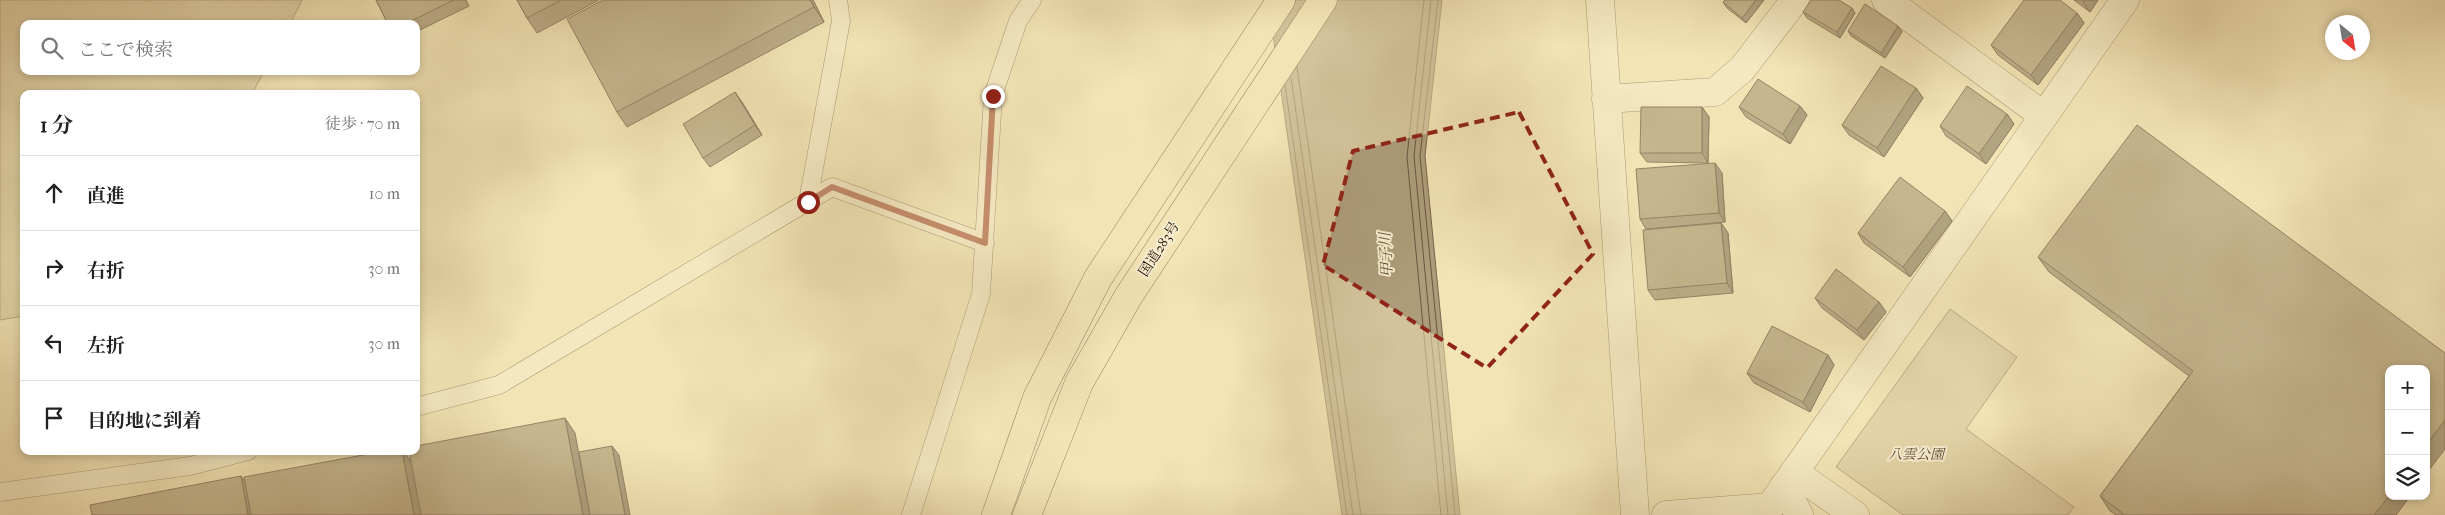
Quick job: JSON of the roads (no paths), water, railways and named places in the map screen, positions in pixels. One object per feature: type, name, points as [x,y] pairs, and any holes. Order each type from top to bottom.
[{"type":"highway","points":[[996,515],[1038,398],[1098,278],[1281,0]]},
{"type":"highway","name":"国道283号","points":[[1027,515],[1079,382],[1128,297],[1322,0]]},
{"type":"street","points":[[1600,0],[1635,515]]},
{"type":"street","points":[[1606,99],[1715,92],[1742,69],[1794,0]]},
{"type":"street","points":[[1886,0],[2044,116]]},
{"type":"street","points":[[1666,515],[1770,507],[2125,0]]},
{"type":"street","points":[[1789,479],[1798,515]]},
{"type":"street","points":[[1789,479],[1855,515]]},
{"type":"lane","points":[[808,202],[841,21],[838,0]]},
{"type":"lane","points":[[911,515],[981,294],[993,96],[1018,21],[1032,0]]},
{"type":"lane","points":[[420,406],[499,385],[832,187],[985,243]]},
{"type":"lane","points":[[0,492],[190,466],[233,455]]},
{"type":"water","name":"甲子川","points":[[1268,0],[1442,0],[1425,156],[1460,515],[1342,515]]},
{"type":"park label","name":"八雲公園","points":[[1916,454]]}]
